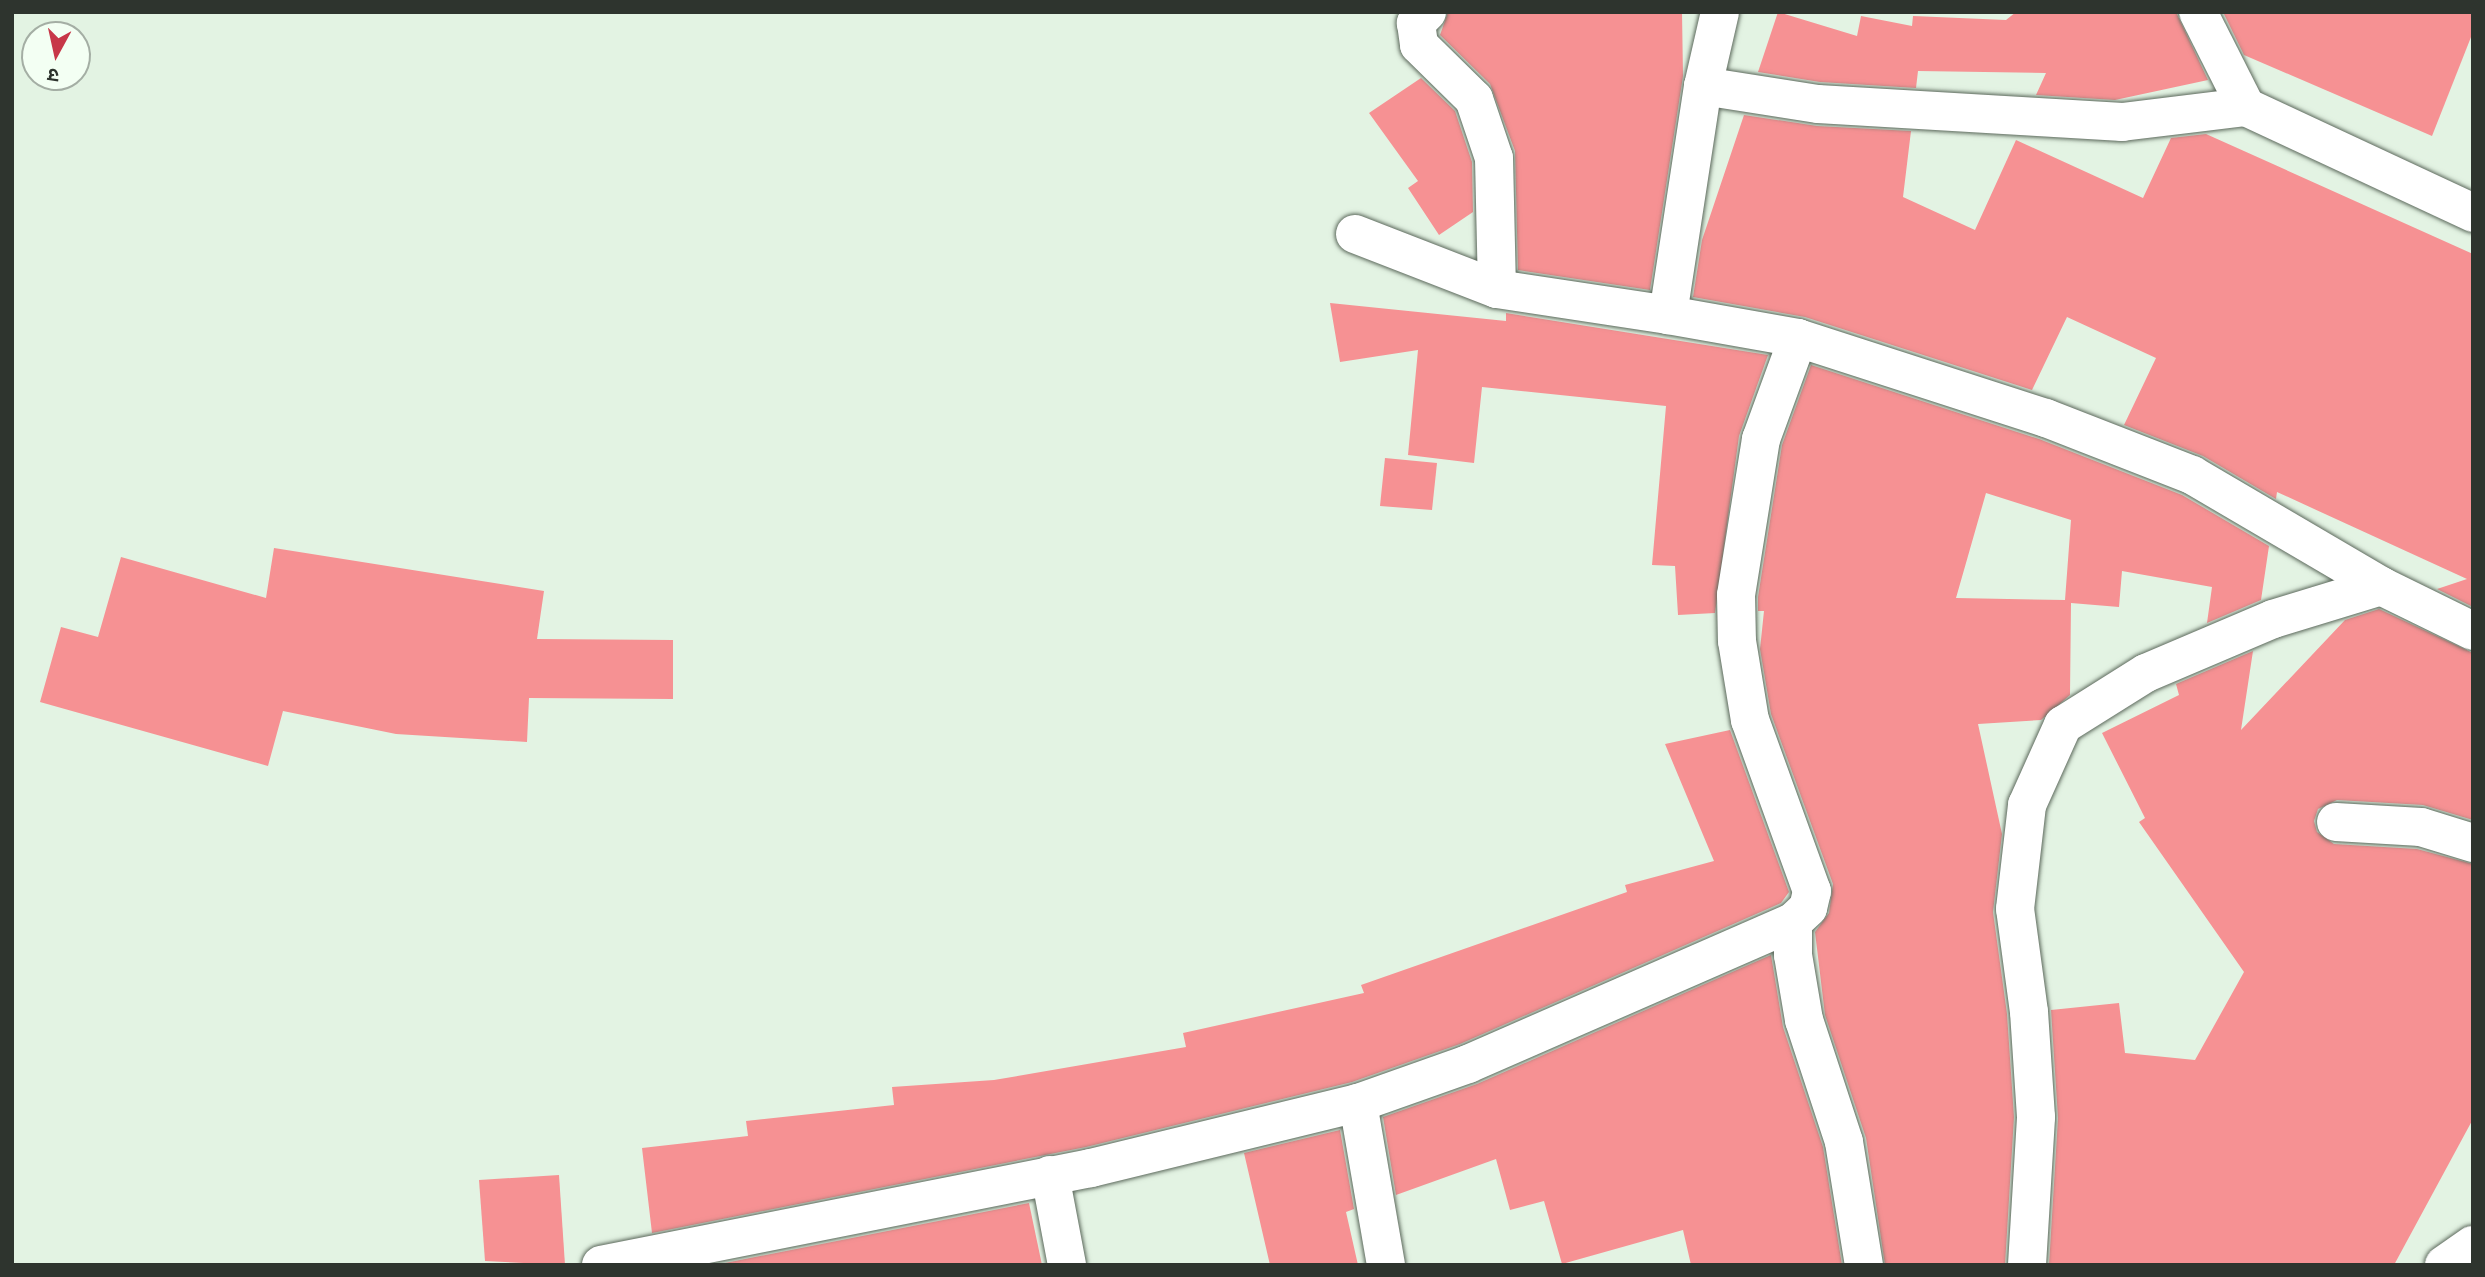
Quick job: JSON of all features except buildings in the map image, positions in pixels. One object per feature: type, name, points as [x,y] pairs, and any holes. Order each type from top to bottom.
[{"type":"street","points":[[1427,12],[1416,23],[1419,45],[1474,99],[1494,158],[1497,289]]},
{"type":"street","points":[[1668,315],[1703,86],[1720,12]]},
{"type":"street","points":[[2198,12],[2246,107]]},
{"type":"street","points":[[1703,86],[1818,104],[2122,122],[2246,107],[2473,213]]},
{"type":"street","points":[[1355,234],[1497,289],[1798,338],[2046,418],[2192,474],[2381,586],[2473,631]]},
{"type":"street","points":[[601,1265],[694,1255],[1358,1103],[1468,1065],[1793,922],[1808,908],[1812,891],[1750,720],[1737,641],[1736,596],[1761,439],[1798,338]]},
{"type":"street","points":[[2026,1265],[2036,1117],[2029,1012],[2015,909],[2027,805],[2063,725],[2146,673],[2273,619],[2381,586]]},
{"type":"street","points":[[2336,822],[2421,827],[2473,843]]},
{"type":"street","points":[[1793,922],[1793,955],[1804,1020],[1844,1142],[1864,1265]]},
{"type":"street","points":[[1358,1103],[1386,1265]]},
{"type":"street","points":[[1050,1175],[1067,1265]]},
{"type":"street","points":[[2444,1265],[2473,1245]]}]
